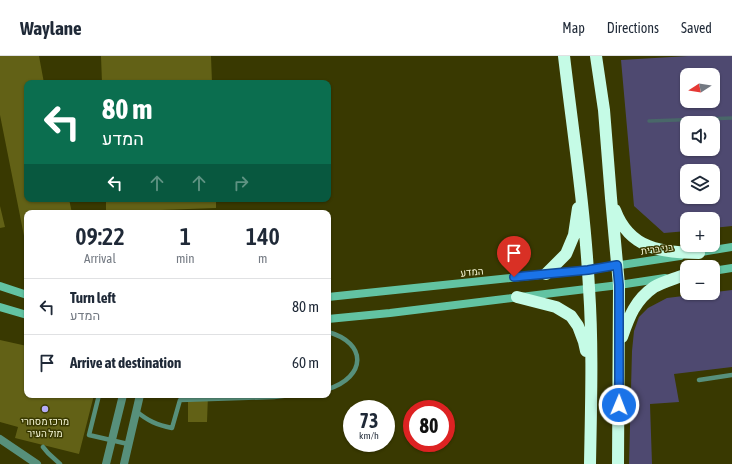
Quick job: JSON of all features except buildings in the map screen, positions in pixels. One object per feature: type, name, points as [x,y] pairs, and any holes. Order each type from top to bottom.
[{"type":"highway","points":[[564,56],[588,270],[592,385],[590,464]]},
{"type":"highway","points":[[596,56],[604,110],[619,285],[618,464]]},
{"type":"highway","points":[[546,274],[566,254],[572,242],[580,189]]},
{"type":"highway","points":[[611,198],[619,220],[628,233],[641,242],[659,250],[699,253]]},
{"type":"highway","points":[[619,346],[627,323],[637,303],[655,287],[680,277]]},
{"type":"highway","points":[[517,297],[556,307],[571,316],[578,326],[584,342],[592,385]]},
{"type":"street","name":"בני ברית","points":[[617,265],[732,248]]},
{"type":"street","name":"המדע","points":[[331,297],[588,270],[617,265]]},
{"type":"street","points":[[720,269],[732,268]]},
{"type":"street","points":[[331,319],[619,285],[680,276]]},
{"type":"street","points":[[0,286],[24,294]]},
{"type":"street","points":[[0,307],[24,314]]},
{"type":"street","points":[[106,464],[122,398]]},
{"type":"street","points":[[124,464],[139,398]]},
{"type":"street","points":[[0,439],[37,464]]},
{"type":"lane","points":[[331,333],[348,341],[354,348],[357,355],[356,368],[347,378],[331,388]]},
{"type":"lane","points":[[700,380],[732,375]]},
{"type":"lane","points":[[98,398],[89,435],[128,444]]},
{"type":"lane","points":[[136,411],[150,422],[172,428],[180,400],[243,398]]},
{"type":"lane","points":[[43,447],[60,464]]},
{"type":"shaded area","points":[[688,56],[732,56],[732,226],[720,227],[720,212],[680,212],[680,232],[664,233],[634,206],[621,60]]},
{"type":"shaded area","points":[[732,290],[732,367],[674,374],[679,402],[650,404],[652,464],[629,464],[632,351],[634,331],[639,317],[648,308],[667,298],[680,296],[680,300],[720,300],[720,291]]},
{"type":"waterway","points":[[649,121],[732,118]]},
{"type":"place","name":"מרכז מסחרי מול העיר","points":[[45,409]]},
{"type":"route","points":[[514,277],[588,270],[617,265],[619,285],[619,405]]}]
